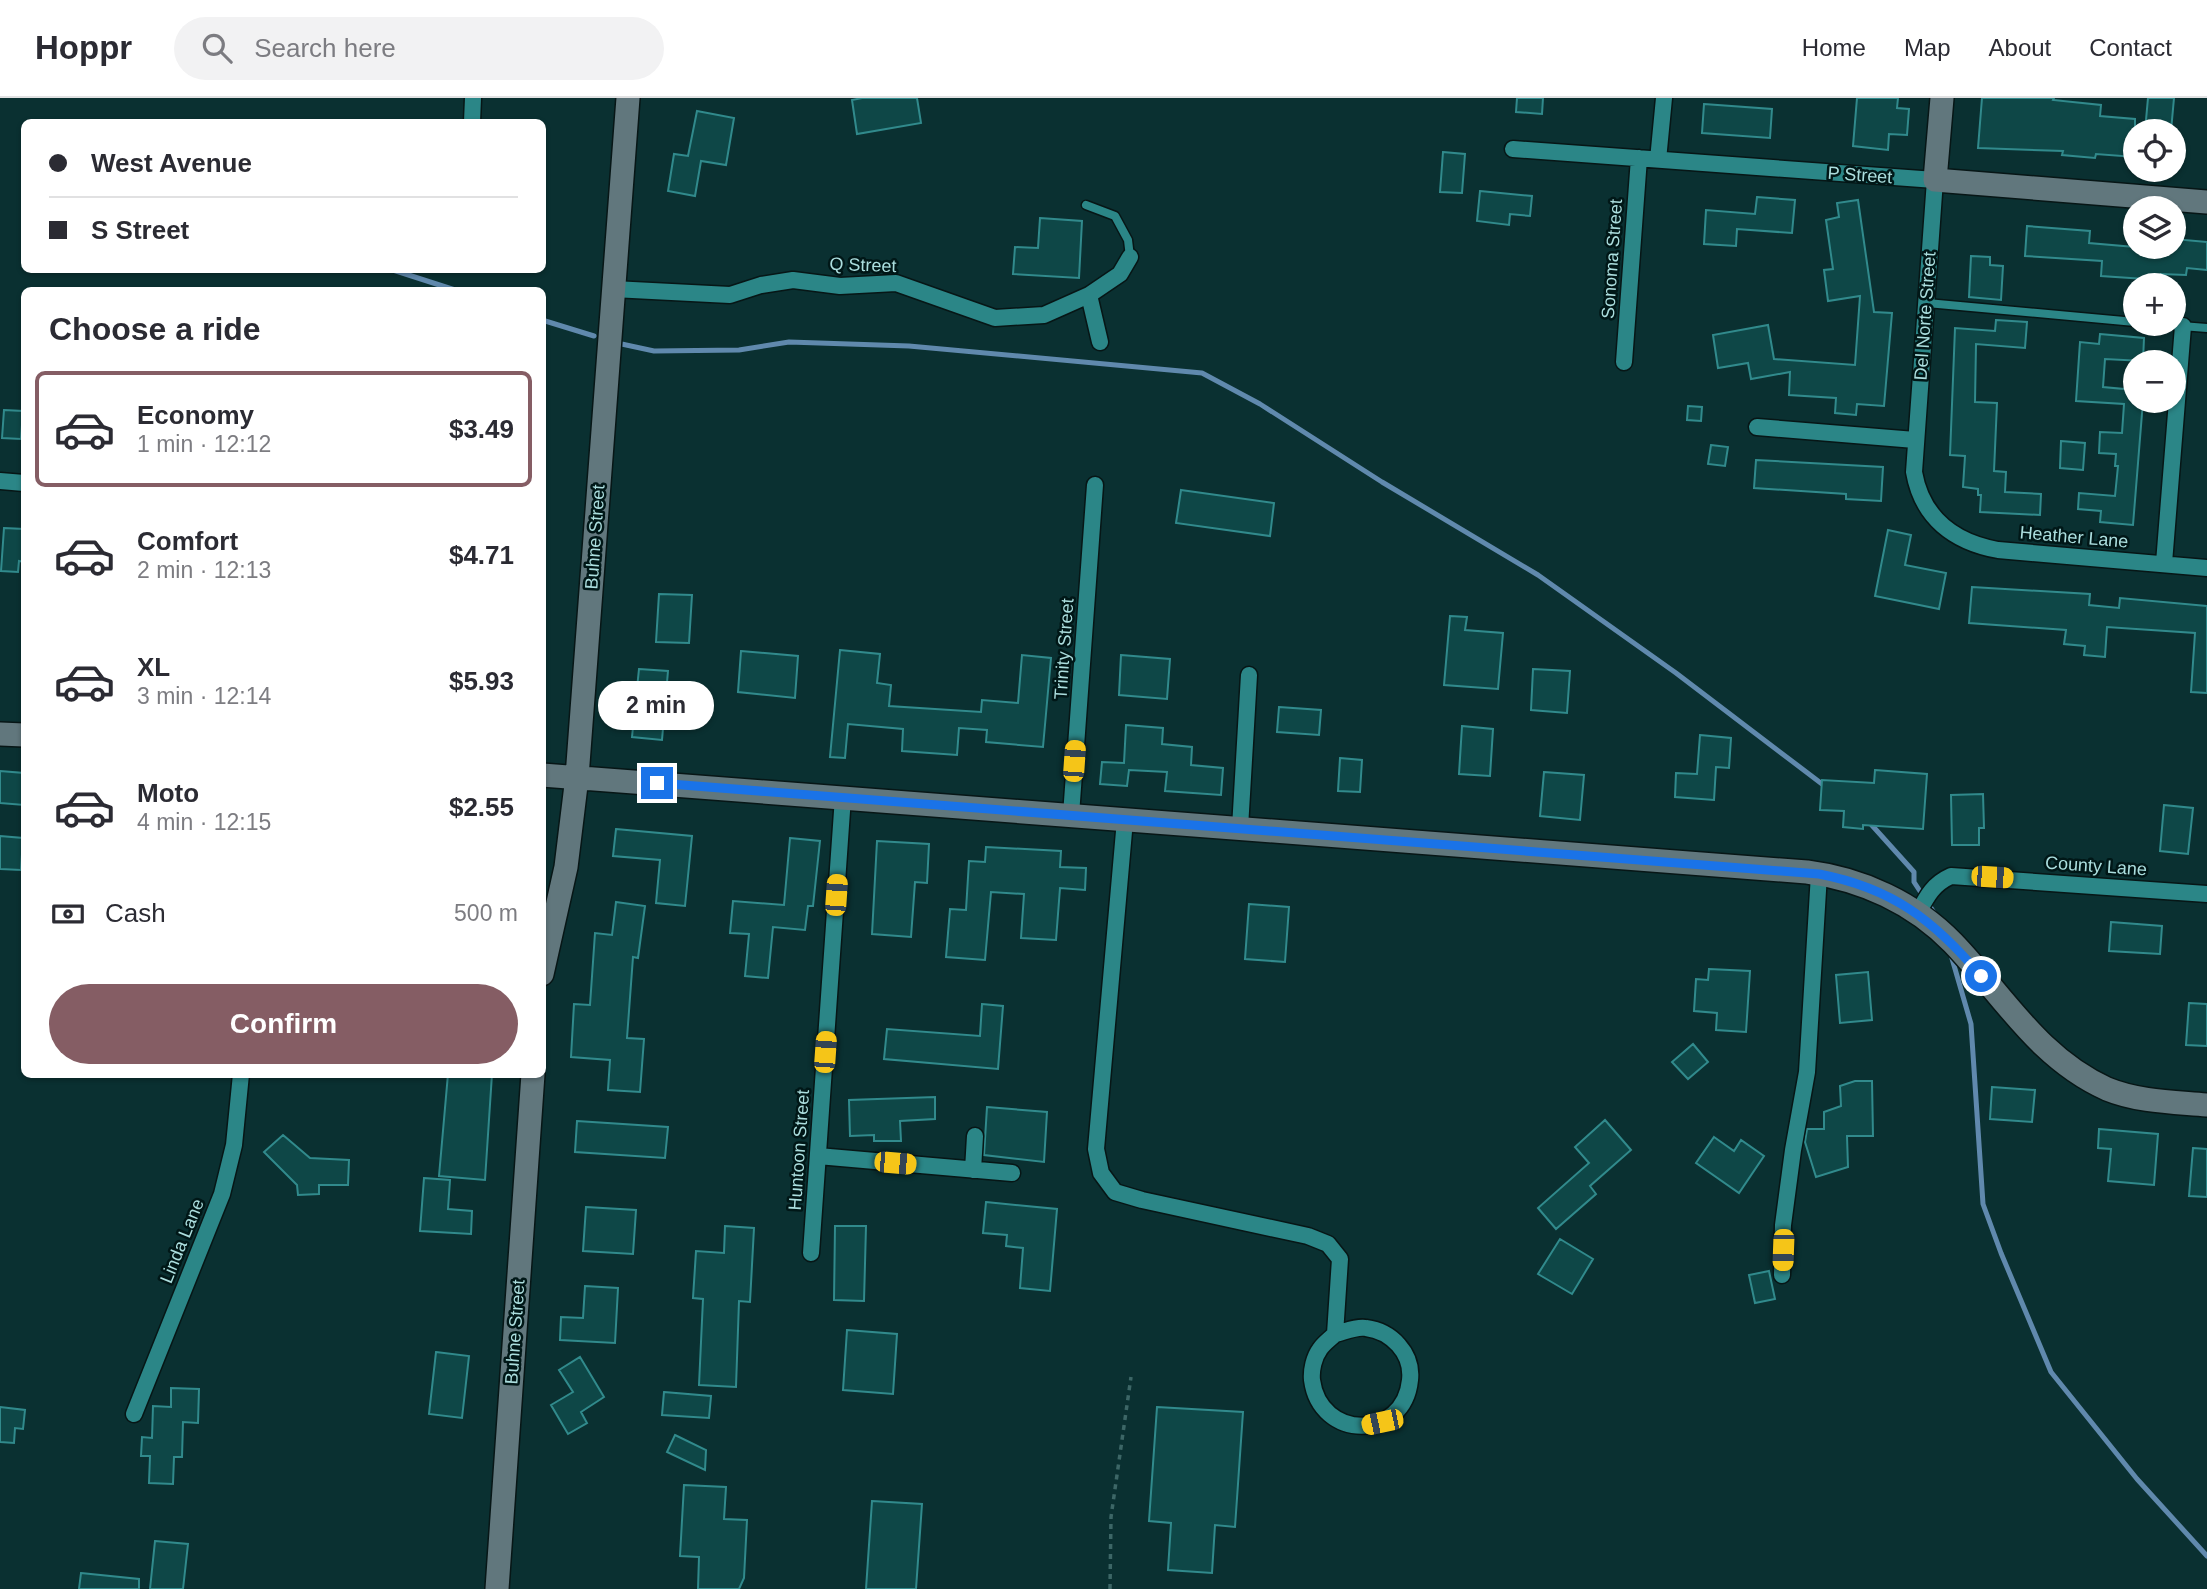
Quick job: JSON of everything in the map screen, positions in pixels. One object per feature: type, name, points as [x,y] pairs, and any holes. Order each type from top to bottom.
[{"type":"main road","name":"Buhne Street","points":[[546,956],[566,867],[577,777],[628,98]]},
{"type":"main road","name":"Del Norte Street","points":[[1935,180],[1942,98]]},
{"type":"main road","name":"P Street","points":[[1935,180],[2207,202]]},
{"type":"main road","points":[[0,734],[21,735]]},
{"type":"main road","points":[[546,775],[1819,874],[1875,890],[1918,913],[1954,945],[2027,1030],[2049,1051],[2079,1073],[2108,1089],[2142,1100],[2207,1105]]},
{"type":"main road","name":"Buhne Street","points":[[497,1589],[533,1078]]},
{"type":"street","points":[[472,119],[474,98]]},
{"type":"street","points":[[1658,160],[1664,98]]},
{"type":"street","name":"P Street","points":[[1513,149],[1935,180]]},
{"type":"street","name":"Sonoma Street","points":[[1624,362],[1639,158]]},
{"type":"street","name":"Del Norte Street","points":[[1935,180],[1914,472],[1917,490],[1943,526]]},
{"type":"street","name":"Q Street","points":[[613,289],[730,295],[761,285],[793,281],[840,286],[896,283],[995,318],[1044,315],[1089,295],[1120,274],[1130,257]]},
{"type":"street","points":[[1089,295],[1100,342]]},
{"type":"street","points":[[2164,563],[2182,336]]},
{"type":"street","points":[[1757,427],[1915,440]]},
{"type":"street","points":[[0,481],[21,483]]},
{"type":"street","name":"Trinity Street","points":[[1071,815],[1095,485]]},
{"type":"street","name":"Heather Lane","points":[[1943,526],[1976,546],[1998,550],[2207,568]]},
{"type":"street","points":[[1240,828],[1249,675]]},
{"type":"street","name":"Huntoon Street","points":[[811,1253],[843,797]]},
{"type":"street","points":[[1125,820],[1096,1149],[1101,1173],[1115,1192],[1308,1236],[1328,1244],[1340,1259],[1335,1334],[1319,1349],[1311,1371],[1314,1395],[1321,1408],[1339,1422],[1361,1427],[1382,1422],[1394,1415],[1406,1398],[1411,1377],[1402,1348],[1385,1333],[1364,1327],[1335,1334]]},
{"type":"street","points":[[1782,1275],[1783,1225],[1807,1072],[1819,874]]},
{"type":"street","name":"County Lane","points":[[1918,913],[1930,890],[1939,881],[1951,876],[2207,894]]},
{"type":"street","name":"Linda Lane","points":[[134,1415],[222,1194],[234,1145],[241,1078]]},
{"type":"street","points":[[973,1170],[975,1136]]},
{"type":"street","points":[[818,1156],[1012,1173]]},
{"type":"lane","points":[[1086,205],[1115,216],[1128,240],[1130,257]]},
{"type":"lane","points":[[1927,303],[2123,321]]},
{"type":"lane","points":[[2186,326],[2207,328]]},
{"type":"path","points":[[1110,1589],[1111,1517],[1131,1377]]},
{"type":"building","points":[[917,98],[921,123],[857,134],[852,100]]},
{"type":"building","points":[[1517,98],[1543,98],[1542,114],[1516,112]]},
{"type":"building","points":[[1857,98],[1898,98],[1897,108],[1909,109],[1907,135],[1889,134],[1888,150],[1853,146]]},
{"type":"building","points":[[1982,98],[2054,98],[2053,100],[2101,105],[2100,116],[2135,119],[2123,119],[2123,156],[2096,154],[2095,158],[2062,155],[2063,151],[1978,148]]},
{"type":"building","points":[[2148,98],[2174,98],[2172,119],[2146,119]]},
{"type":"building","points":[[1704,104],[1772,109],[1770,138],[1702,133]]},
{"type":"building","points":[[697,111],[734,118],[726,165],[701,161],[695,196],[668,191],[674,154],[688,156]]},
{"type":"building","points":[[1443,152],[1465,154],[1462,193],[1440,192]]},
{"type":"building","points":[[1480,191],[1532,196],[1530,216],[1510,214],[1509,225],[1477,221]]},
{"type":"building","points":[[1757,197],[1795,200],[1792,233],[1737,229],[1736,246],[1704,244],[1706,210],[1755,214]]},
{"type":"building","points":[[1858,200],[1874,312],[1892,313],[1884,406],[1857,404],[1856,415],[1835,413],[1836,398],[1789,395],[1790,372],[1751,379],[1748,363],[1718,368],[1713,335],[1768,325],[1774,359],[1855,365],[1860,296],[1828,301],[1824,270],[1833,269],[1826,220],[1839,217],[1837,203]]},
{"type":"building","points":[[1040,218],[1082,221],[1079,278],[1013,274],[1015,247],[1038,248]]},
{"type":"building","points":[[2027,226],[2090,231],[2089,243],[2123,246],[2123,259],[2186,259],[2186,240],[2207,242],[2207,270],[2187,268],[2186,275],[2123,273],[2123,277],[2101,276],[2102,261],[2025,256]]},
{"type":"building","points":[[1971,256],[1990,257],[1990,265],[2003,266],[2001,300],[1969,297]]},
{"type":"building","points":[[1996,320],[2027,322],[2025,348],[1976,344],[1975,402],[1997,403],[1994,471],[2006,472],[2005,492],[2041,494],[2040,515],[1980,512],[1981,495],[1978,495],[1978,489],[1963,487],[1965,456],[1950,455],[1955,328],[1995,331]]},
{"type":"building","points":[[2100,334],[2144,338],[2143,350],[2123,350],[2123,360],[2105,359],[2103,387],[2123,389],[2123,404],[2076,401],[2080,342],[2099,344]]},
{"type":"building","points":[[1688,406],[1702,407],[1701,421],[1687,420]]},
{"type":"building","points":[[4,410],[21,411],[21,439],[2,438]]},
{"type":"building","points":[[2123,413],[2142,413],[2133,525],[2100,522],[2101,511],[2078,509],[2079,493],[2115,496],[2118,466],[2115,466],[2116,454],[2099,453],[2100,432],[2122,433]]},
{"type":"building","points":[[2061,441],[2085,443],[2083,470],[2060,468]]},
{"type":"building","points":[[1711,445],[1728,447],[1725,466],[1708,464]]},
{"type":"building","points":[[1756,460],[1883,467],[1881,501],[1846,499],[1846,494],[1754,488]]},
{"type":"building","points":[[1181,490],[1274,503],[1270,536],[1176,523]]},
{"type":"building","points":[[4,528],[21,529],[21,561],[18,572],[1,571]]},
{"type":"building","points":[[1888,530],[1911,535],[1905,565],[1946,573],[1939,609],[1875,596]]},
{"type":"building","points":[[1972,587],[2090,594],[2089,605],[2119,608],[2120,598],[2207,606],[2207,693],[2191,692],[2195,633],[2107,627],[2105,657],[2084,655],[2085,646],[2064,644],[2066,630],[1969,623]]},
{"type":"building","points":[[659,594],[692,595],[689,643],[656,642]]},
{"type":"building","points":[[1450,616],[1467,617],[1465,630],[1503,633],[1498,689],[1444,685]]},
{"type":"building","points":[[840,650],[880,654],[877,683],[891,685],[889,706],[981,712],[982,700],[1018,703],[1022,655],[1051,658],[1043,747],[986,742],[987,730],[959,728],[957,755],[902,751],[903,729],[848,724],[845,758],[830,757]]},
{"type":"building","points":[[741,651],[798,656],[795,698],[738,692]]},
{"type":"building","points":[[1121,655],[1170,659],[1167,699],[1119,695]]},
{"type":"building","points":[[639,669],[668,671],[662,740],[632,737]]},
{"type":"building","points":[[1533,669],[1570,671],[1567,713],[1531,710]]},
{"type":"building","points":[[1279,707],[1321,710],[1319,735],[1277,732]]},
{"type":"building","points":[[1126,725],[1163,728],[1162,744],[1192,747],[1191,765],[1223,768],[1221,795],[1165,791],[1167,772],[1129,770],[1127,786],[1100,784],[1102,762],[1124,763]]},
{"type":"building","points":[[1462,726],[1493,729],[1490,776],[1459,774]]},
{"type":"building","points":[[1700,735],[1731,738],[1729,768],[1716,767],[1714,800],[1675,797],[1676,773],[1697,774]]},
{"type":"building","points":[[1340,758],[1362,760],[1360,792],[1338,791]]},
{"type":"building","points":[[1875,770],[1927,774],[1923,829],[1863,825],[1863,829],[1843,827],[1844,811],[1820,810],[1822,780],[1874,783]]},
{"type":"building","points":[[0,771],[21,773],[21,805],[0,803]]},
{"type":"building","points":[[1544,772],[1584,775],[1580,820],[1540,816]]},
{"type":"building","points":[[1983,794],[1984,828],[1979,828],[1979,845],[1952,845],[1951,795]]},
{"type":"building","points":[[2164,805],[2193,808],[2188,854],[2160,851]]},
{"type":"building","points":[[616,829],[692,836],[685,906],[656,903],[660,860],[613,856]]},
{"type":"building","points":[[0,836],[21,838],[21,870],[0,869]]},
{"type":"building","points":[[790,838],[820,841],[813,906],[808,906],[805,930],[773,927],[768,978],[745,976],[749,934],[730,933],[733,901],[784,905]]},
{"type":"building","points":[[877,841],[929,844],[927,883],[915,882],[911,937],[872,934]]},
{"type":"building","points":[[986,847],[1061,851],[1060,867],[1086,868],[1085,890],[1060,888],[1056,940],[1021,938],[1024,894],[991,892],[985,960],[946,957],[950,909],[966,910],[969,861],[985,862]]},
{"type":"building","points":[[616,902],[645,906],[638,958],[633,957],[627,1038],[644,1039],[640,1092],[608,1090],[610,1060],[571,1057],[574,1004],[590,1005],[595,933],[612,935]]},
{"type":"building","points":[[1249,904],[1289,907],[1285,962],[1245,959]]},
{"type":"building","points":[[2111,922],[2162,926],[2160,954],[2109,951]]},
{"type":"building","points":[[1709,969],[1750,971],[1746,1032],[1716,1030],[1717,1013],[1694,1011],[1696,979],[1708,980]]},
{"type":"building","points":[[1868,972],[1872,1020],[1840,1023],[1836,975]]},
{"type":"building","points":[[2189,1003],[2207,1004],[2207,1046],[2186,1045]]},
{"type":"building","points":[[982,1004],[1003,1006],[998,1069],[884,1059],[887,1029],[980,1036]]},
{"type":"building","points":[[1693,1044],[1708,1062],[1688,1079],[1672,1062]]},
{"type":"building","points":[[448,1078],[492,1078],[485,1180],[439,1176]]},
{"type":"building","points":[[1855,1081],[1872,1081],[1873,1136],[1847,1136],[1848,1167],[1816,1177],[1805,1142],[1807,1129],[1824,1129],[1824,1112],[1841,1106],[1840,1086]]},
{"type":"building","points":[[1992,1087],[2035,1090],[2032,1122],[1990,1119]]},
{"type":"building","points":[[935,1097],[935,1119],[900,1121],[901,1141],[874,1141],[874,1135],[850,1136],[849,1100]]},
{"type":"building","points":[[987,1107],[1047,1112],[1044,1162],[984,1155]]},
{"type":"building","points":[[1605,1120],[1631,1150],[1590,1186],[1596,1194],[1556,1229],[1538,1208],[1589,1163],[1575,1147]]},
{"type":"building","points":[[577,1121],[668,1127],[665,1158],[575,1152]]},
{"type":"building","points":[[2099,1129],[2158,1134],[2154,1185],[2108,1181],[2111,1149],[2098,1148]]},
{"type":"building","points":[[283,1135],[310,1158],[349,1160],[348,1185],[319,1185],[319,1194],[298,1195],[297,1185],[264,1152]]},
{"type":"building","points":[[1714,1137],[1734,1151],[1741,1140],[1764,1156],[1739,1193],[1696,1163]]},
{"type":"building","points":[[2193,1148],[2207,1149],[2207,1197],[2189,1196]]},
{"type":"building","points":[[424,1178],[450,1180],[448,1209],[472,1211],[471,1234],[420,1231]]},
{"type":"building","points":[[986,1202],[1057,1209],[1050,1291],[1020,1288],[1023,1248],[1006,1246],[1007,1235],[983,1233]]},
{"type":"building","points":[[586,1207],[636,1210],[633,1254],[583,1251]]},
{"type":"building","points":[[725,1226],[754,1228],[750,1302],[739,1301],[736,1387],[699,1385],[703,1299],[693,1298],[696,1251],[724,1253]]},
{"type":"building","points":[[835,1226],[866,1226],[864,1301],[834,1300]]},
{"type":"building","points":[[1560,1239],[1593,1259],[1572,1294],[1538,1274]]},
{"type":"building","points":[[1769,1271],[1775,1299],[1755,1303],[1749,1275]]},
{"type":"building","points":[[585,1286],[618,1288],[615,1343],[560,1340],[561,1317],[583,1318]]},
{"type":"building","points":[[847,1330],[897,1334],[893,1394],[843,1390]]},
{"type":"building","points":[[436,1352],[469,1356],[462,1418],[429,1414]]},
{"type":"building","points":[[580,1357],[604,1397],[581,1412],[587,1423],[568,1434],[551,1405],[573,1392],[559,1370]]},
{"type":"building","points":[[171,1388],[199,1389],[198,1423],[183,1422],[182,1457],[174,1457],[173,1484],[149,1483],[150,1456],[141,1456],[142,1437],[152,1438],[153,1406],[171,1407]]},
{"type":"building","points":[[664,1392],[711,1396],[709,1418],[662,1415]]},
{"type":"building","points":[[0,1407],[25,1410],[23,1429],[15,1428],[14,1443],[0,1442]]},
{"type":"building","points":[[1157,1407],[1243,1412],[1235,1527],[1215,1525],[1212,1573],[1168,1570],[1171,1523],[1149,1521]]},
{"type":"building","points":[[675,1435],[706,1450],[705,1470],[667,1452]]},
{"type":"building","points":[[684,1485],[726,1487],[724,1519],[747,1520],[744,1578],[739,1589],[698,1589],[699,1557],[680,1556]]},
{"type":"building","points":[[872,1501],[922,1504],[916,1589],[866,1589]]},
{"type":"building","points":[[155,1541],[188,1544],[183,1589],[150,1589]]},
{"type":"building","points":[[81,1573],[139,1579],[139,1589],[79,1589]]},
{"type":"waterway","points":[[402,273],[446,287]]},
{"type":"waterway","points":[[546,321],[594,336]]},
{"type":"waterway","points":[[617,343],[654,351],[739,350],[789,342],[909,346],[1202,373],[1260,404],[1382,482],[1538,575],[1676,673],[1826,787]]},
{"type":"waterway","points":[[1869,822],[1914,872],[1914,882],[1935,914]]},
{"type":"waterway","points":[[1951,955],[1971,1024],[1983,1204],[2051,1372],[2137,1479],[2207,1556]]},
{"type":"route","points":[[657,783],[1807,872],[1853,882],[1875,890],[1918,913],[1954,945],[1981,976]]}]
